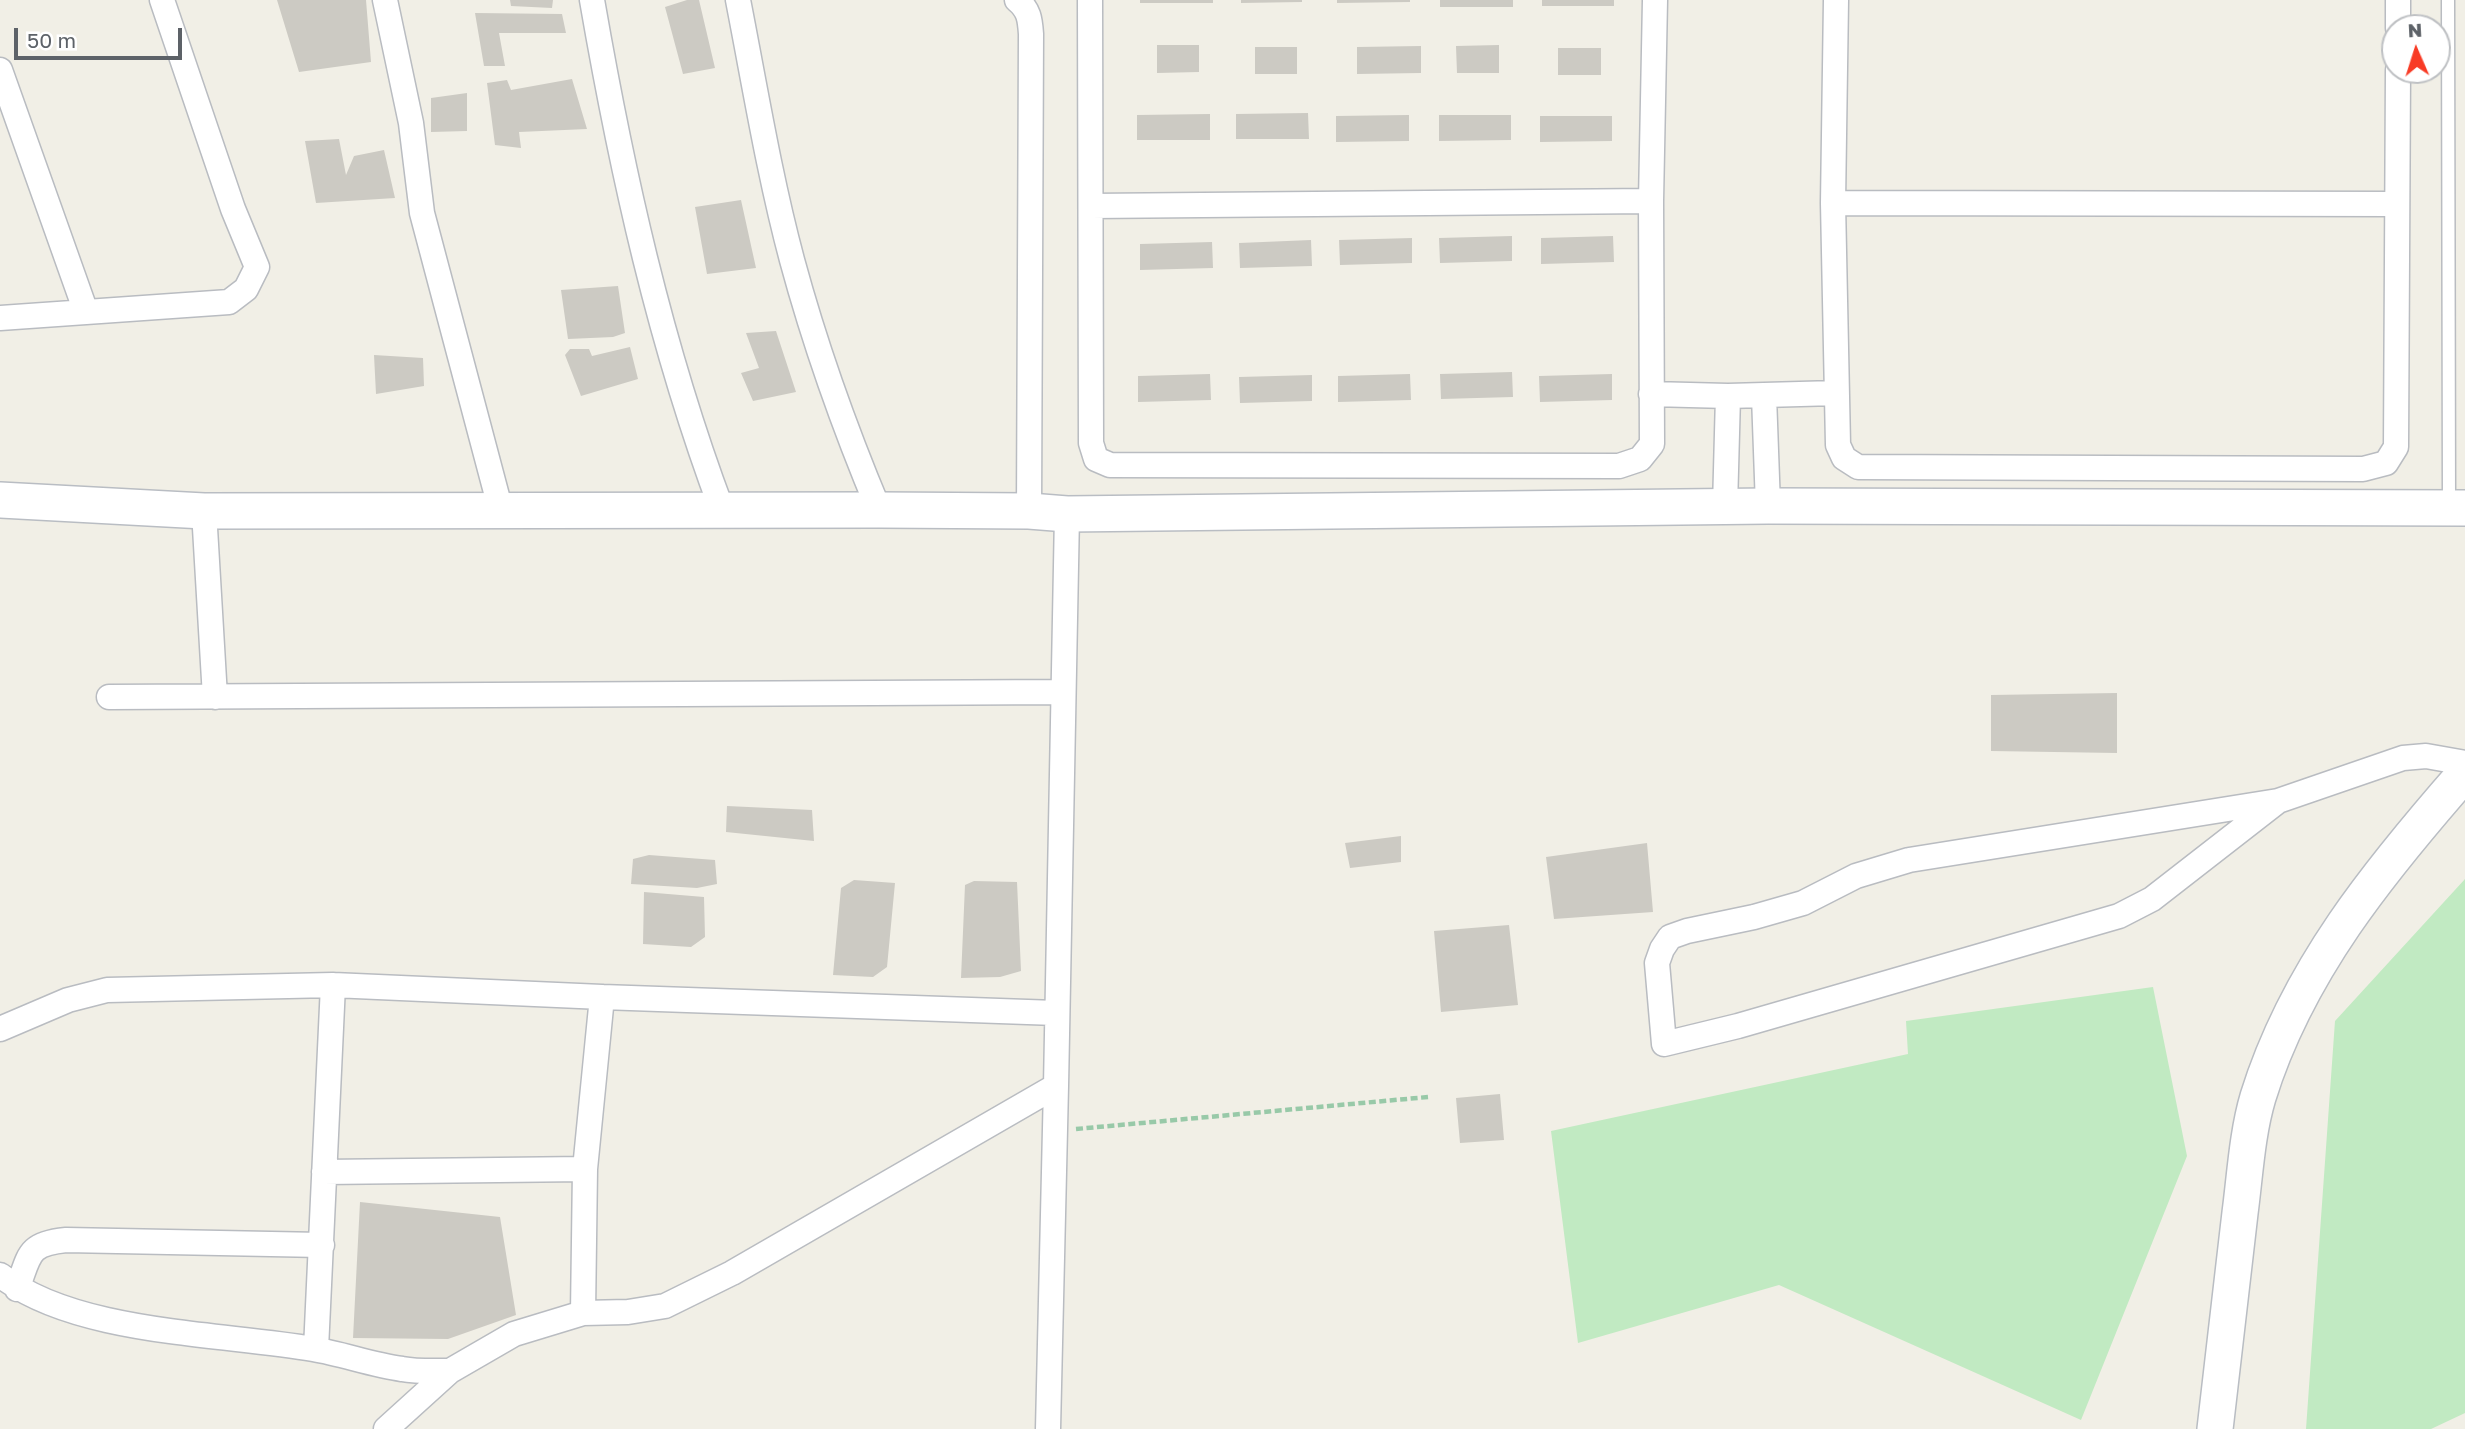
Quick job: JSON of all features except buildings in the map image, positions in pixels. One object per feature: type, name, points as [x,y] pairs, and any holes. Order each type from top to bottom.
[{"type":"street","points":[[0,318],[229,302],[246,289],[257,267],[233,209],[162,0]]},
{"type":"street","points":[[385,0],[411,123],[422,213],[501,511]]},
{"type":"street","points":[[592,0],[606,83],[647,270],[675,372],[722,510]]},
{"type":"street","points":[[738,0],[772,179],[792,260],[856,455],[879,510]]},
{"type":"street","points":[[1017,0],[1024,6],[1030,18],[1031,34],[1029,511]]},
{"type":"street","points":[[1090,0],[1091,443],[1096,459],[1110,465],[1619,466],[1640,458],[1651,443],[1654,0]]},
{"type":"street","points":[[1836,0],[1833,203],[1838,445],[1844,458],[1858,467],[2362,469],[2386,463],[2396,447],[2398,84]]},
{"type":"street","points":[[0,70],[86,312]]},
{"type":"street","points":[[1091,206],[1651,201]]},
{"type":"street","points":[[1833,203],[2398,204]]},
{"type":"street","points":[[1651,394],[1764,396],[1836,393]]},
{"type":"street","points":[[1726,507],[1728,396]]},
{"type":"street","points":[[1764,396],[1768,506]]},
{"type":"street","points":[[0,500],[204,511],[879,510],[1029,511],[1067,514],[1768,506],[2457,508]]},
{"type":"street","points":[[204,511],[215,697]]},
{"type":"street","points":[[1048,1429],[1067,514]]},
{"type":"street","points":[[109,697],[1063,692]]},
{"type":"street","points":[[2278,801],[2152,899],[2119,916],[1738,1027],[1664,1044],[1657,962],[1671,937],[1679,934],[1803,903],[1856,876],[1909,860],[2278,801],[2403,758],[2426,756],[2465,763]]},
{"type":"street","points":[[2215,1429],[2248,1150],[2257,1100],[2268,1068],[2295,1005],[2330,944],[2391,860],[2465,773]]},
{"type":"street","points":[[0,1029],[68,1000],[107,990],[333,985],[602,998],[1056,1013]]},
{"type":"street","points":[[316,1349],[333,985]]},
{"type":"street","points":[[583,1313],[585,1169],[602,998]]},
{"type":"street","points":[[386,1429],[450,1371],[514,1334],[583,1313],[628,1312],[665,1306],[732,1273],[1056,1086]]},
{"type":"street","points":[[324,1172],[585,1169]]},
{"type":"street","points":[[322,1245],[65,1240],[46,1242],[32,1251],[9,1282],[78,1313],[125,1324],[316,1349],[404,1370],[450,1371]]},
{"type":"lane","points":[[2448,0],[2457,508]]},
{"type":"path","points":[[1054,1130],[1428,1097]]},
{"type":"green space","points":[[2465,879],[2465,1413],[2431,1429],[2306,1429],[2335,1021]]},
{"type":"green space","points":[[2153,987],[2187,1156],[2081,1420],[1779,1285],[1578,1343],[1551,1131],[1908,1054],[1906,1021]]}]
